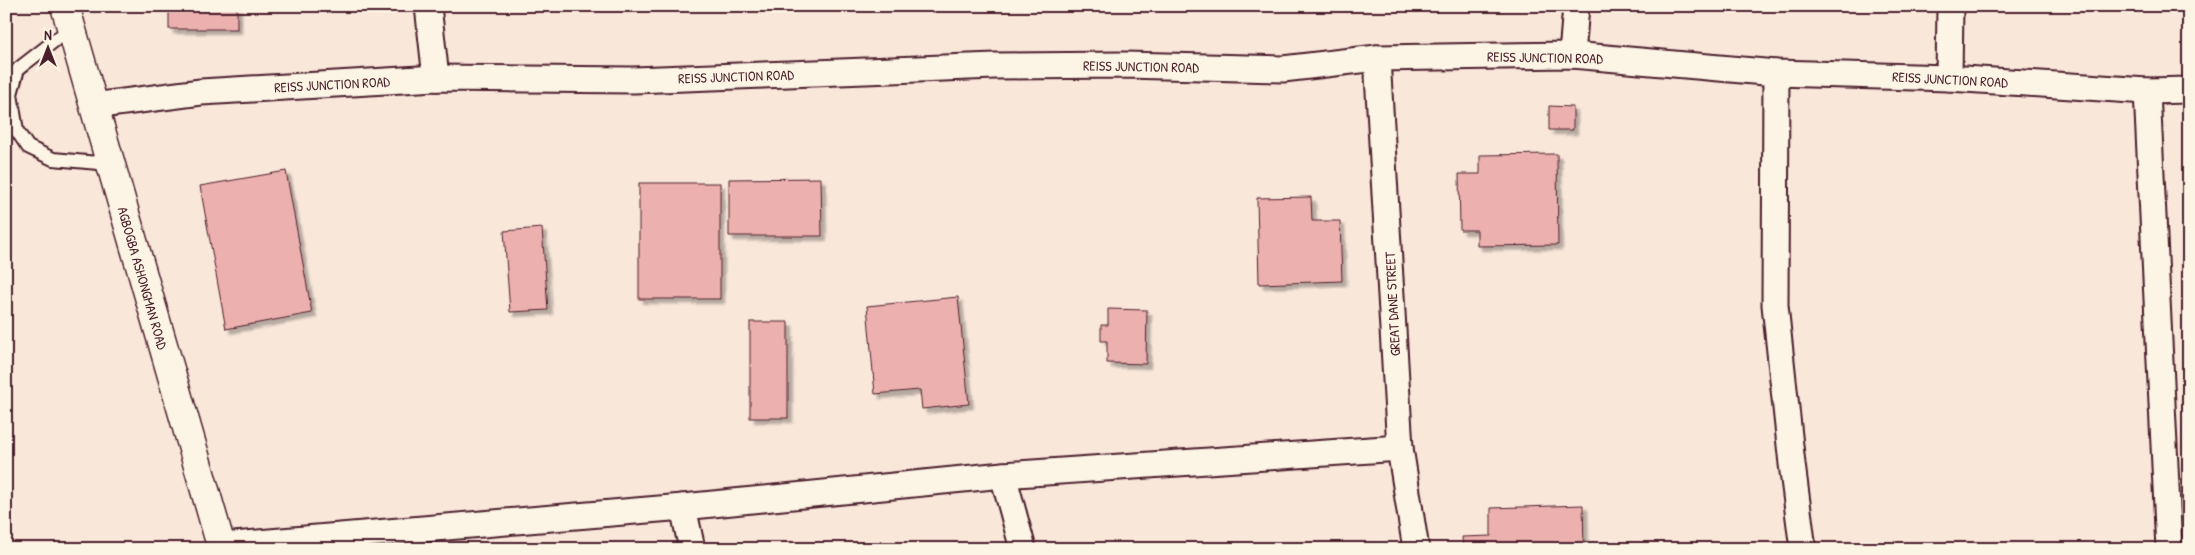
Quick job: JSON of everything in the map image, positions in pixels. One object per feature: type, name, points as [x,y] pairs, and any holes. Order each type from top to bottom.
[{"type":"street","points":[[428,6],[436,78]]},
{"type":"street","points":[[1572,55],[1576,6]]},
{"type":"street","points":[[1949,78],[1950,6]]},
{"type":"street","name":"AGBOGBA ASHONGMAN ROAD","points":[[68,17],[222,547]]},
{"type":"street","name":"REISS JUNCTION ROAD","points":[[93,106],[201,92],[436,78],[634,80],[995,66],[1125,65],[1284,69],[1377,58],[1572,55],[1776,73],[1949,78],[2147,91],[2189,90]]},
{"type":"street","name":"GREAT DANE STREET","points":[[1377,58],[1400,448],[1416,549]]},
{"type":"street","points":[[1776,73],[1775,305],[1792,464],[1804,549]]},
{"type":"street","points":[[2147,91],[2169,549]]},
{"type":"street","points":[[222,547],[682,507],[1003,476],[1400,448]]},
{"type":"street","points":[[1003,476],[1023,549]]},
{"type":"street","points":[[682,507],[692,549]]},
{"type":"lane","points":[[68,17],[18,69],[12,94],[17,131],[28,147],[53,159],[110,164]]},
{"type":"building","points":[[169,6],[237,6],[237,29],[169,29]]},
{"type":"building","points":[[1549,106],[1573,107],[1573,130],[1549,130]]},
{"type":"building","points":[[1557,154],[1558,245],[1477,246],[1477,230],[1460,230],[1459,174],[1480,174],[1480,155]]},
{"type":"building","points":[[286,171],[312,313],[226,329],[200,186]]},
{"type":"building","points":[[821,178],[822,236],[729,236],[729,179]]},
{"type":"building","points":[[639,183],[720,183],[720,299],[639,299]]},
{"type":"building","points":[[1311,197],[1312,221],[1340,221],[1342,281],[1259,284],[1257,198]]},
{"type":"building","points":[[542,228],[548,310],[510,312],[504,231]]},
{"type":"building","points":[[958,297],[969,404],[922,409],[920,390],[875,394],[867,306]]},
{"type":"building","points":[[1108,309],[1147,310],[1146,364],[1107,363],[1107,341],[1101,341],[1101,325],[1108,325]]},
{"type":"building","points":[[750,322],[788,322],[788,418],[750,418]]},
{"type":"building","points":[[1583,505],[1584,549],[1463,549],[1462,537],[1491,536],[1491,508]]},
{"type":"building","points":[[603,545],[603,549],[559,549]]}]
